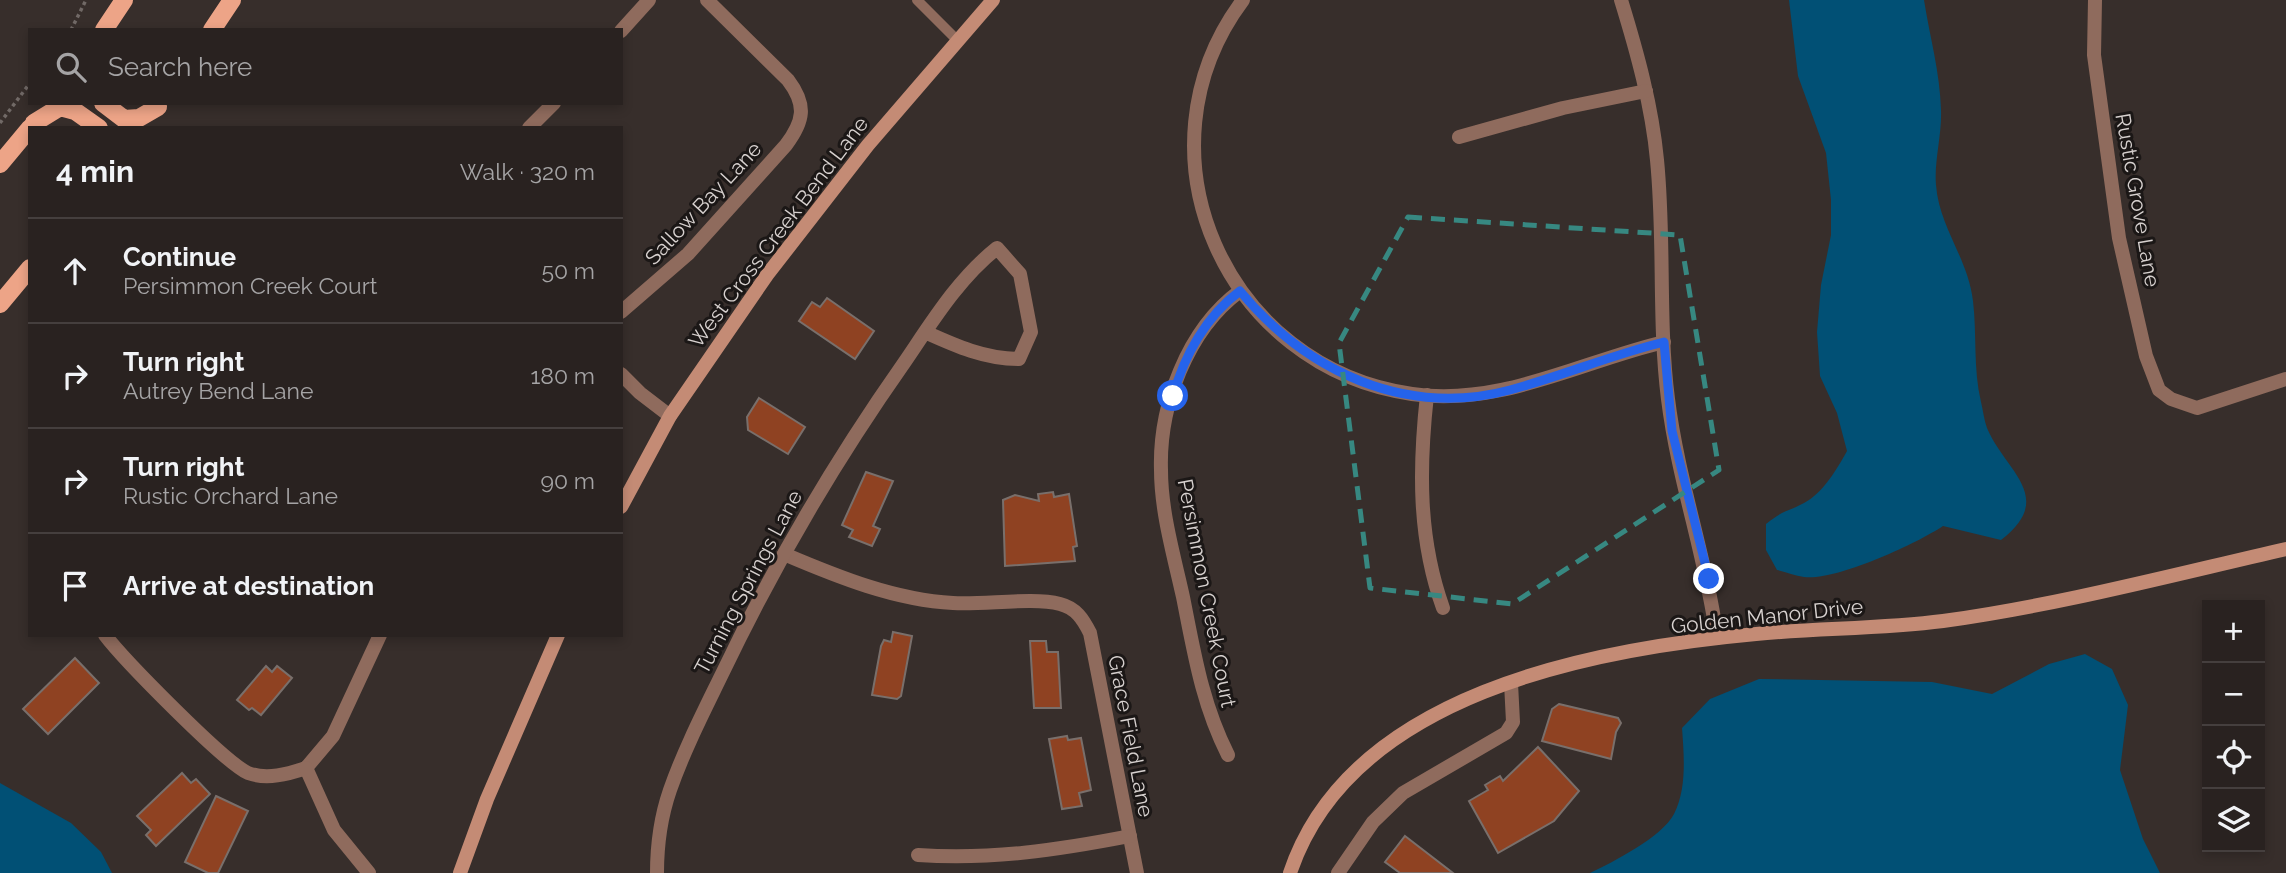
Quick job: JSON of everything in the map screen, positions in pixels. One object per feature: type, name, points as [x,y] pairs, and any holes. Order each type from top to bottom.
[{"type":"main road","points":[[213,28],[232,0]]},
{"type":"main road","points":[[106,28],[120,6]]},
{"type":"main road","points":[[31,126],[48,105]]},
{"type":"main road","points":[[106,105],[124,119],[139,118],[159,105]]},
{"type":"main road","points":[[143,126],[159,105]]},
{"type":"main road","points":[[31,126],[60,107],[75,111],[96,126]]},
{"type":"main road","points":[[0,164],[28,130]]},
{"type":"main road","points":[[0,304],[28,270]]},
{"type":"street","points":[[623,29],[649,0]]},
{"type":"street","name":"Sallow Bay Lane","points":[[623,310],[688,254],[786,145],[797,130],[803,113],[799,94],[788,80],[706,0]]},
{"type":"street","name":"West Cross Creek Bend Lane","points":[[623,503],[670,415],[767,275],[868,145],[993,0]]},
{"type":"street","points":[[1243,0],[1220,34],[1206,69],[1192,139],[1194,169],[1208,226],[1240,291],[1276,331],[1324,366],[1377,386],[1427,396],[1479,395],[1509,390],[1618,353],[1664,342]]},
{"type":"street","points":[[1621,0],[1646,91],[1657,159],[1664,342],[1672,431],[1709,579],[1717,638]]},
{"type":"street","name":"Rustic Grove Lane","points":[[2095,0],[2094,55],[2119,239],[2147,356],[2159,390],[2171,399],[2197,408],[2286,379]]},
{"type":"street","points":[[1459,137],[1563,108],[1646,91]]},
{"type":"street","points":[[531,126],[552,105]]},
{"type":"street","name":"Turning Springs Lane","points":[[657,873],[661,826],[670,790],[730,656],[842,453],[925,332],[973,267],[997,248],[1020,274],[1031,332],[1019,359],[998,359],[959,347],[925,332]]},
{"type":"street","name":"Persimmon Creek Court","points":[[1228,755],[1211,722],[1199,677],[1161,471],[1164,421],[1179,374],[1206,325],[1225,302],[1240,291]]},
{"type":"street","points":[[623,376],[640,393],[670,415]]},
{"type":"street","points":[[1427,396],[1421,457],[1422,520],[1434,582],[1443,608]]},
{"type":"street","name":"Golden Manor Drive","points":[[1290,873],[1314,821],[1342,783],[1378,748],[1418,723],[1511,683],[1586,662],[1717,638],[1939,622],[2028,608],[2286,549]]},
{"type":"street","name":"Grace Field Lane","points":[[784,554],[840,578],[901,595],[950,603],[1050,603],[1075,611],[1090,633],[1138,873]]},
{"type":"street","points":[[107,637],[226,757],[248,772],[282,776],[306,768],[333,736],[379,637]]},
{"type":"street","points":[[460,873],[487,799],[557,637]]},
{"type":"street","points":[[1338,873],[1373,822],[1403,793],[1506,733],[1513,722],[1511,683]]},
{"type":"street","points":[[306,768],[334,830],[369,873]]},
{"type":"street","points":[[918,855],[963,858],[1018,855],[1130,836]]},
{"type":"lane","points":[[917,0],[957,40]]},
{"type":"path","points":[[72,28],[86,0]]},
{"type":"path","points":[[0,123],[28,86]]},
{"type":"highlighted area","points":[[1408,217],[1680,235],[1719,470],[1512,604],[1370,588],[1339,343]]},
{"type":"water","points":[[1789,0],[1924,0],[1940,96],[1941,119],[1936,176],[1938,200],[1970,285],[1977,377],[1986,425],[2022,484],[2026,497],[2025,510],[2017,525],[2001,540],[1943,526],[1875,560],[1818,577],[1777,570],[1766,550],[1766,524],[1811,499],[1834,473],[1847,451],[1837,413],[1820,376],[1817,332],[1821,285],[1831,235],[1831,200],[1826,153],[1798,76]]},
{"type":"water","points":[[2085,654],[2112,669],[2128,705],[2120,770],[2143,839],[2160,873],[1590,873],[1624,856],[1668,823],[1678,804],[1683,783],[1682,728],[1710,699],[1759,679],[1932,682],[1992,694],[2049,664]]},
{"type":"water","points":[[0,783],[71,823],[101,852],[112,873],[0,873]]},
{"type":"building","points":[[827,298],[874,331],[855,359],[799,321],[812,302],[820,307]]},
{"type":"building","points":[[759,398],[805,427],[788,454],[748,430],[747,417]]},
{"type":"building","points":[[866,472],[893,481],[873,526],[880,529],[872,546],[849,537],[853,530],[842,525]]},
{"type":"building","points":[[1053,492],[1054,497],[1069,494],[1077,546],[1073,547],[1075,561],[1005,566],[1003,500],[1015,495],[1039,501],[1038,494]]},
{"type":"building","points":[[893,632],[912,636],[901,696],[897,699],[872,695],[881,646],[884,640],[891,642]]},
{"type":"building","points":[[1030,641],[1046,641],[1047,652],[1058,652],[1061,708],[1034,708]]},
{"type":"building","points":[[75,658],[99,683],[48,734],[23,709]]},
{"type":"building","points":[[266,666],[272,672],[277,666],[292,678],[261,715],[252,708],[249,710],[237,700]]},
{"type":"building","points":[[1559,704],[1618,718],[1621,723],[1616,732],[1611,759],[1542,741],[1552,709]]},
{"type":"building","points":[[1067,736],[1068,740],[1081,738],[1091,790],[1079,793],[1082,806],[1062,809],[1049,739]]},
{"type":"building","points":[[1538,747],[1579,791],[1554,821],[1498,853],[1469,801],[1488,790],[1485,785],[1500,776],[1503,781]]},
{"type":"building","points":[[182,773],[191,783],[196,779],[210,794],[156,846],[146,835],[151,830],[137,816]]},
{"type":"building","points":[[216,796],[248,811],[218,873],[208,873],[185,862]]},
{"type":"building","points":[[1405,836],[1453,873],[1400,873],[1385,862]]},
{"type":"route","points":[[1173,396],[1179,374],[1206,325],[1225,302],[1240,291],[1276,331],[1324,366],[1377,386],[1411,394],[1446,397],[1509,390],[1618,353],[1664,342],[1672,431],[1687,500],[1709,579]]}]
